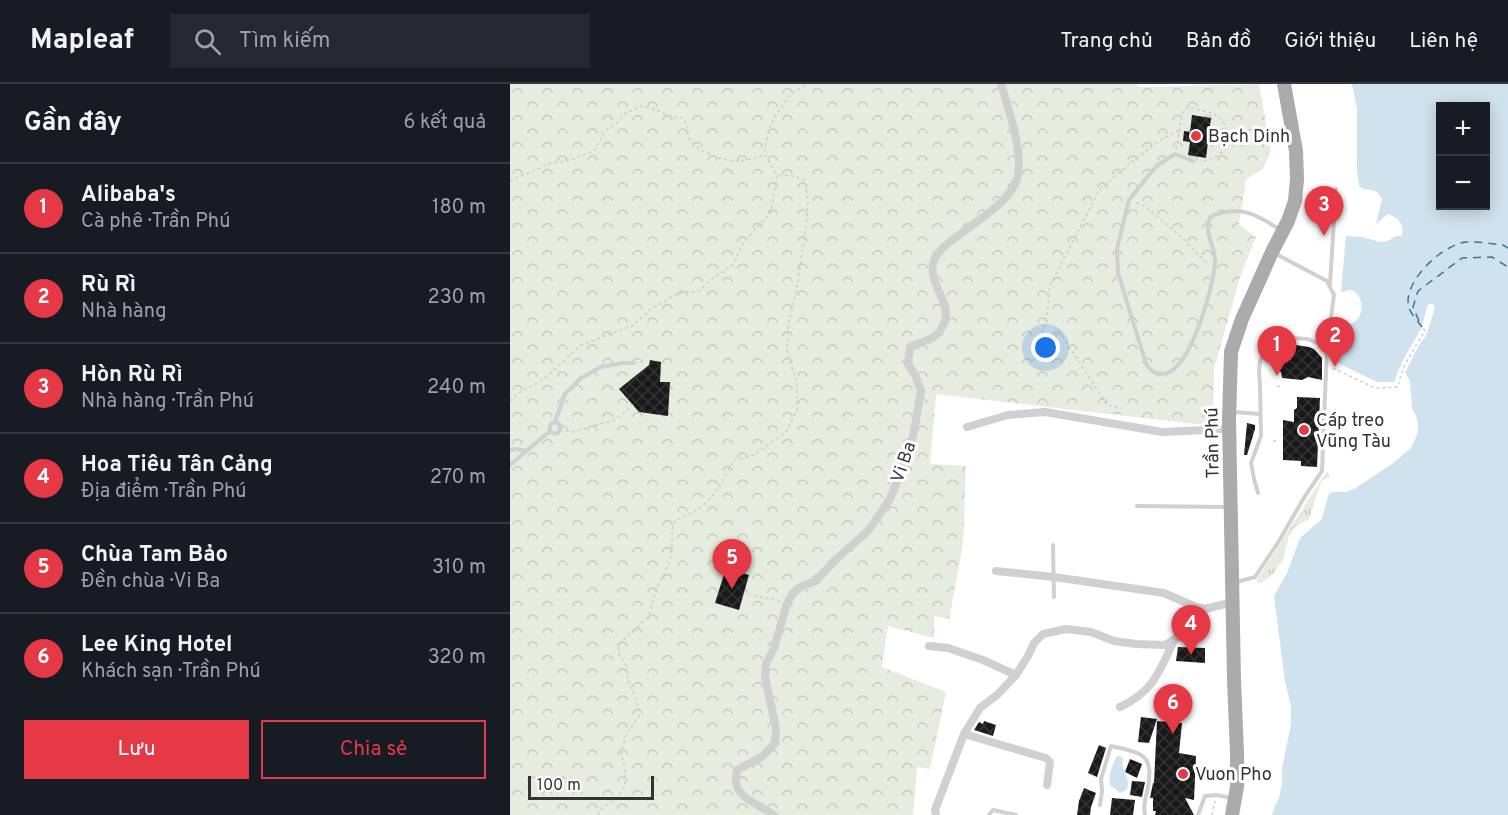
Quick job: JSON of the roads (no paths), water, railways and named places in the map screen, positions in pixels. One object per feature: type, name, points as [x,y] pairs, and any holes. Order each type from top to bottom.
[{"type":"main road","name":"Trần Phú","points":[[1232,815],[1237,754],[1229,429],[1231,352],[1242,319],[1288,221],[1295,201],[1296,151],[1284,84]]},
{"type":"street","name":"Vi Ba","points":[[774,815],[746,799],[737,788],[736,777],[738,770],[763,756],[775,743],[776,729],[765,677],[766,664],[774,648],[787,604],[794,593],[802,586],[816,581],[834,561],[868,531],[890,499],[913,436],[921,391],[908,364],[910,347],[937,335],[946,322],[947,311],[933,274],[933,262],[939,251],[996,207],[1016,182],[1018,170],[1015,132],[1001,84]]},
{"type":"street","points":[[967,427],[1008,415],[1045,412],[1162,432],[1229,429]]},
{"type":"street","points":[[996,571],[1164,593],[1205,609],[1233,602]]},
{"type":"street","points":[[936,815],[935,810],[964,734],[980,708],[997,695],[1016,675],[1034,643],[1043,634],[1066,629],[1091,633],[1114,641],[1165,645],[1180,636],[1191,621],[1197,618],[1196,607]]},
{"type":"street","points":[[1120,707],[1134,701],[1148,689],[1174,640]]},
{"type":"street","points":[[929,645],[948,648],[1016,675]]},
{"type":"street","points":[[964,734],[1046,758],[1050,762],[1047,786]]},
{"type":"lane","points":[[1193,161],[1175,154],[1152,171],[1129,200],[1117,249],[1118,273],[1146,364],[1150,370],[1157,374],[1167,373],[1176,368],[1189,349],[1207,305],[1215,262],[1215,252],[1207,225],[1210,217],[1242,210],[1265,220],[1283,232]]},
{"type":"lane","points":[[1330,285],[1336,189]]},
{"type":"lane","points":[[1233,583],[1255,577],[1322,471],[1327,347],[1334,295],[1327,281],[1272,252]]},
{"type":"lane","points":[[1258,493],[1251,463],[1261,436],[1260,361],[1273,341],[1290,338],[1308,339],[1327,347]]},
{"type":"lane","points":[[550,431],[550,425],[555,422],[565,394],[581,378],[601,367],[634,363]]},
{"type":"lane","points":[[1229,412],[1260,414]]},
{"type":"lane","points":[[550,431],[556,433],[560,430],[559,425],[555,422]]},
{"type":"lane","points":[[510,465],[550,431]]},
{"type":"lane","points":[[510,450],[526,451]]},
{"type":"lane","points":[[1137,507],[1231,508]]},
{"type":"lane","points":[[1053,545],[1054,597]]},
{"type":"lane","points":[[1100,805],[1101,779],[1111,746],[1124,748],[1143,756],[1150,765],[1144,815]]},
{"type":"lane","points":[[1197,815],[1205,796],[1216,795],[1235,799]]},
{"type":"lane","points":[[989,815],[993,810],[1016,815]]},
{"type":"water","points":[[1352,84],[1508,84],[1508,815],[1272,815],[1279,798],[1291,724],[1291,706],[1285,681],[1274,596],[1287,573],[1300,538],[1322,519],[1331,492],[1346,492],[1356,488],[1411,448],[1418,432],[1418,425],[1412,408],[1410,381],[1405,373],[1426,336],[1435,308],[1433,304],[1427,307],[1422,327],[1403,360],[1394,382],[1377,382],[1338,363],[1341,326],[1357,320],[1362,308],[1359,296],[1355,292],[1350,290],[1341,292],[1346,236],[1380,242],[1402,236],[1400,222],[1395,217],[1388,214],[1376,224],[1382,199],[1377,192],[1359,186],[1357,109]]},
{"type":"water","points":[[1117,756],[1123,758],[1128,782],[1127,790],[1119,793],[1111,787],[1110,780]]},
{"type":"place","name":"Bạch Dinh","points":[[1196,136]]},
{"type":"place","name":"Hòn Rù Rì","points":[[1324,236]]},
{"type":"place","name":"Rù Rì","points":[[1335,367]]},
{"type":"place","name":"Alibaba's","points":[[1277,376]]},
{"type":"place","name":"Cáp treo Vũng Tàu","points":[[1304,430]]},
{"type":"place","name":"Chùa Tam Bảo","points":[[732,589]]},
{"type":"place","name":"Hoa Tiêu Tân Cảng","points":[[1191,655]]},
{"type":"place","name":"Lee King Hotel","points":[[1173,734]]},
{"type":"place","name":"Vuon Pho","points":[[1183,774]]}]
